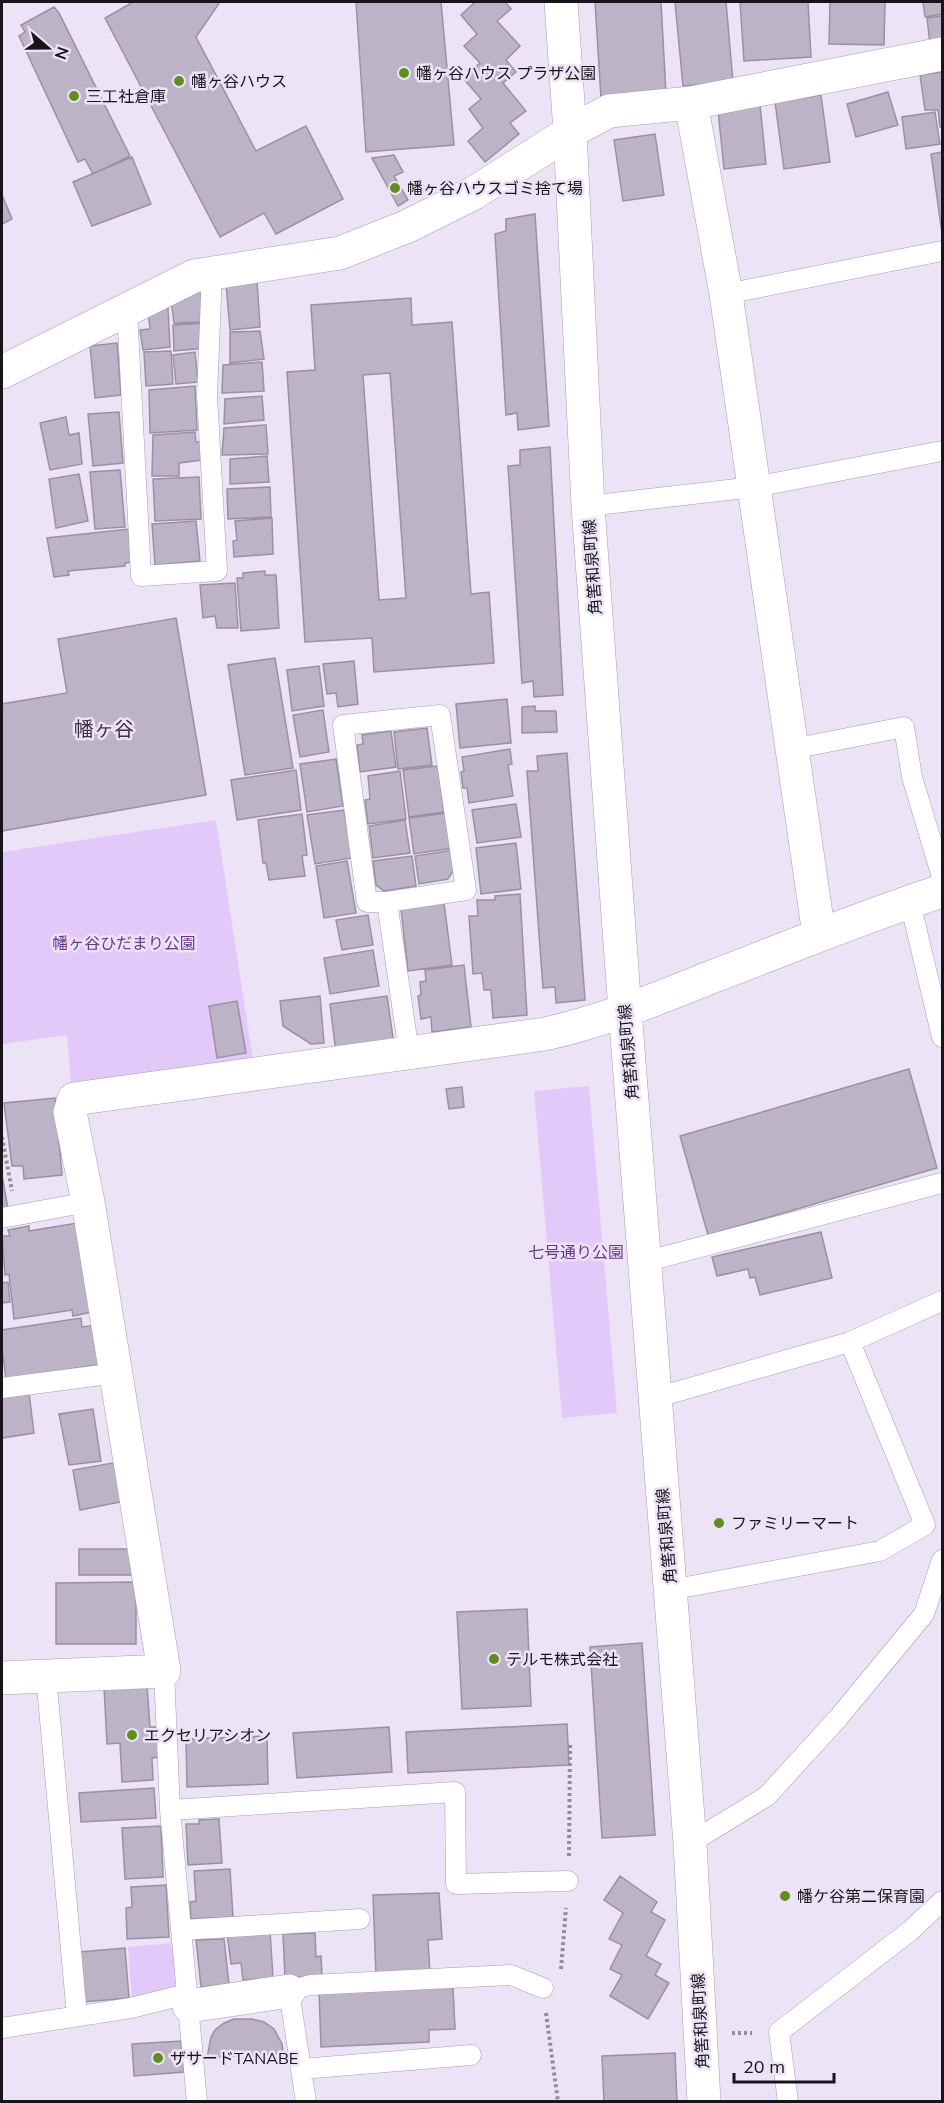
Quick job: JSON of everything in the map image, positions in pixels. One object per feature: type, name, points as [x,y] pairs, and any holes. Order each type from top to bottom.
[{"type":"street","name":"角筈和泉町線","points":[[561,2],[570,132],[588,506],[690,1843],[705,2102]]},
{"type":"street","points":[[2,372],[194,276],[340,253],[408,226],[474,193],[570,132],[609,111],[691,103],[942,54]]},
{"type":"street","points":[[691,103],[726,294],[819,935]]},
{"type":"street","points":[[2,1678],[164,1671],[117,1373],[70,1112],[74,1099],[545,1034],[581,1026],[819,935],[942,891]]},
{"type":"street","points":[[188,2000],[289,1991]]},
{"type":"lane","points":[[726,294],[942,251]]},
{"type":"lane","points":[[127,310],[141,576],[217,571],[207,396],[212,272]]},
{"type":"lane","points":[[588,506],[754,487],[942,451]]},
{"type":"lane","points":[[440,715],[466,890],[387,902],[367,902],[343,725],[440,715]]},
{"type":"lane","points":[[792,749],[904,727],[912,777],[942,877]]},
{"type":"lane","points":[[387,902],[409,1053]]},
{"type":"lane","points":[[910,902],[942,1037]]},
{"type":"lane","points":[[644,1262],[942,1183]]},
{"type":"lane","points":[[9,1216],[88,1202]]},
{"type":"lane","points":[[655,1398],[850,1342],[942,1301]]},
{"type":"lane","points":[[670,1590],[880,1551],[925,1525],[850,1342]]},
{"type":"lane","points":[[2,1388],[117,1373]]},
{"type":"lane","points":[[690,1843],[767,1796],[839,1717],[924,1614],[942,1560]]},
{"type":"lane","points":[[164,1671],[170,1810],[197,2102]]},
{"type":"lane","points":[[46,1675],[77,2016]]},
{"type":"lane","points":[[170,1810],[455,1792],[456,1884],[568,1881]]},
{"type":"lane","points":[[788,2102],[779,2032],[910,1931],[942,1900]]},
{"type":"lane","points":[[182,1930],[360,1919]]},
{"type":"lane","points":[[306,2102],[289,1991],[310,1985],[511,1976],[543,1988]]},
{"type":"lane","points":[[2,2028],[188,2000]]},
{"type":"lane","points":[[301,2069],[471,2055]]},
{"type":"path","points":[[2,1137],[9,1216]]},
{"type":"path","points":[[558,2102],[543,1988],[561,1981],[568,1881],[570,1745]]},
{"type":"green space","name":"幡ヶ谷ひだまり公園","points":[[216,820],[253,1060],[71,1084],[67,1035],[2,1044],[2,852]]},
{"type":"green space","name":"七号通り公園","points":[[589,1086],[617,1413],[562,1418],[534,1091]]},
{"type":"green space","points":[[172,1943],[176,1990],[132,1999],[128,1947]]},
{"type":"building","name":"幡ヶ谷ハウス","points":[[133,2],[220,2],[196,37],[256,151],[306,126],[343,199],[276,234],[264,213],[220,237],[105,18]]},
{"type":"building","name":"幡ヶ谷ハウス プラザ公園","points":[[356,2],[441,2],[454,145],[366,152]]},
{"type":"building","points":[[475,2],[505,2],[511,9],[497,21],[520,46],[506,60],[516,72],[503,83],[526,111],[510,123],[519,134],[485,162],[468,141],[483,128],[469,109],[481,99],[463,78],[480,63],[464,46],[477,34],[461,15]]},
{"type":"building","points":[[595,2],[661,2],[666,94],[601,98]]},
{"type":"building","points":[[675,2],[726,2],[733,82],[683,86]]},
{"type":"building","points":[[740,2],[808,2],[811,57],[744,61]]},
{"type":"building","points":[[830,2],[885,2],[884,45],[829,44]]},
{"type":"building","points":[[923,2],[942,2],[942,14],[925,17]]},
{"type":"building","name":"三工社倉庫","points":[[54,7],[130,156],[93,174],[85,159],[78,162],[19,36],[25,32],[21,25]]},
{"type":"building","points":[[942,16],[942,42],[930,44],[927,18]]},
{"type":"building","points":[[942,72],[942,126],[940,127],[938,110],[925,110],[920,75]]},
{"type":"building","points":[[888,92],[898,125],[856,137],[847,104]]},
{"type":"building","points":[[821,95],[830,162],[784,169],[775,102]]},
{"type":"building","points":[[760,105],[766,164],[724,169],[718,110]]},
{"type":"building","points":[[935,112],[940,144],[906,149],[902,117]]},
{"type":"building","points":[[655,134],[664,195],[623,201],[614,140]]},
{"type":"building","points":[[942,152],[942,233],[931,154]]},
{"type":"building","name":"幡ヶ谷ハウスゴミ捨て場","points":[[394,155],[403,172],[394,176],[408,200],[398,206],[372,158]]},
{"type":"building","points":[[132,157],[151,204],[92,226],[73,182]]},
{"type":"building","points":[[2,195],[12,219],[2,224]]},
{"type":"building","points":[[535,214],[549,426],[518,430],[517,413],[506,415],[495,234],[506,231],[506,219]]},
{"type":"building","points":[[257,281],[260,327],[230,330],[226,284]]},
{"type":"building","points":[[202,290],[203,322],[174,323],[171,300],[186,299],[185,291]]},
{"type":"building","points":[[411,298],[412,325],[452,322],[471,594],[489,592],[494,663],[374,672],[372,638],[305,642],[287,372],[315,370],[311,305]],"holes":[[[390,373],[406,598],[379,600],[363,375]]]},
{"type":"building","points":[[168,308],[170,347],[143,350],[140,330],[150,329],[148,310]]},
{"type":"building","points":[[204,323],[207,348],[174,351],[173,325]]},
{"type":"building","points":[[260,331],[264,359],[230,363],[230,332]]},
{"type":"building","points":[[117,343],[121,395],[95,398],[90,346]]},
{"type":"building","points":[[171,351],[173,384],[146,386],[144,352]]},
{"type":"building","points":[[195,352],[198,382],[176,384],[173,355]]},
{"type":"building","points":[[262,362],[264,391],[222,393],[223,365]]},
{"type":"building","points":[[195,386],[197,430],[150,433],[149,390]]},
{"type":"building","points":[[262,396],[264,420],[224,424],[225,399]]},
{"type":"building","points":[[119,412],[123,463],[93,466],[88,414]]},
{"type":"building","points":[[66,417],[69,435],[79,433],[82,464],[50,470],[40,423]]},
{"type":"building","points":[[266,425],[268,454],[222,455],[224,428]]},
{"type":"building","points":[[195,432],[196,442],[200,442],[202,460],[179,463],[179,476],[152,476],[153,435]]},
{"type":"building","points":[[550,447],[563,695],[534,697],[533,681],[522,683],[508,466],[520,465],[520,450]]},
{"type":"building","points":[[267,456],[269,482],[230,484],[230,459]]},
{"type":"building","points":[[120,470],[125,527],[95,529],[90,472]]},
{"type":"building","points":[[79,474],[88,521],[56,528],[49,479]]},
{"type":"building","points":[[199,477],[201,519],[155,521],[153,479]]},
{"type":"building","points":[[270,487],[271,517],[228,519],[227,489]]},
{"type":"building","points":[[272,518],[273,554],[234,557],[233,541],[237,540],[235,521]]},
{"type":"building","points":[[196,521],[200,561],[155,565],[152,524]]},
{"type":"building","points":[[129,529],[131,562],[125,563],[125,566],[68,571],[69,575],[54,577],[47,538]]},
{"type":"building","points":[[265,571],[265,575],[276,575],[279,628],[241,631],[237,578],[243,578],[243,573]]},
{"type":"building","points":[[235,583],[238,628],[217,628],[215,616],[203,618],[200,585]]},
{"type":"building","points":[[176,618],[206,795],[2,831],[2,704],[67,693],[58,639]]},
{"type":"building","points":[[275,658],[293,768],[245,775],[228,665]]},
{"type":"building","points":[[354,661],[358,704],[338,707],[336,693],[327,694],[323,664]]},
{"type":"building","points":[[319,666],[324,706],[292,711],[287,670]]},
{"type":"building","points":[[507,699],[511,743],[460,748],[456,704]]},
{"type":"building","points":[[535,706],[535,711],[556,711],[557,732],[522,733],[522,707]]},
{"type":"building","points":[[323,710],[329,752],[300,757],[293,715]]},
{"type":"building","points":[[427,728],[432,765],[398,769],[394,732]]},
{"type":"building","points":[[391,731],[396,767],[360,772],[357,745],[363,744],[362,735]]},
{"type":"building","points":[[510,749],[512,764],[508,765],[513,796],[469,803],[467,788],[463,788],[462,757]]},
{"type":"building","points":[[567,753],[585,1000],[556,1003],[555,987],[543,988],[527,771],[538,771],[537,756]]},
{"type":"building","points":[[336,759],[343,806],[307,812],[300,764]]},
{"type":"building","points":[[438,766],[444,812],[409,817],[403,770]]},
{"type":"building","points":[[296,770],[301,810],[237,820],[231,780]]},
{"type":"building","points":[[400,771],[406,819],[368,824],[365,800],[370,799],[368,776]]},
{"type":"building","points":[[516,804],[521,837],[477,843],[472,810]]},
{"type":"building","points":[[344,810],[352,858],[315,864],[307,815]]},
{"type":"building","points":[[447,813],[452,848],[414,854],[409,818]]},
{"type":"building","points":[[302,814],[307,855],[302,856],[305,876],[269,880],[266,863],[263,863],[258,820]]},
{"type":"building","points":[[405,820],[410,853],[373,858],[369,826]]},
{"type":"building","points":[[516,843],[521,889],[481,894],[476,848]]},
{"type":"building","points":[[452,850],[455,868],[448,879],[419,884],[415,856]]},
{"type":"building","points":[[412,856],[416,886],[384,891],[376,885],[373,861]]},
{"type":"building","points":[[347,861],[356,913],[324,918],[316,866]]},
{"type":"building","points":[[520,894],[527,1015],[493,1018],[491,990],[484,990],[482,973],[473,974],[469,916],[478,916],[477,900],[495,900],[495,896]]},
{"type":"building","points":[[444,903],[452,965],[408,971],[401,909]]},
{"type":"building","points":[[368,915],[373,945],[342,950],[336,920]]},
{"type":"building","points":[[373,950],[379,986],[330,994],[324,958]]},
{"type":"building","points":[[464,965],[471,1027],[432,1032],[431,1017],[421,1019],[418,996],[421,995],[420,982],[426,981],[425,970]]},
{"type":"building","points":[[320,996],[324,1043],[311,1044],[283,1026],[280,1001]]},
{"type":"building","points":[[387,996],[394,1045],[336,1053],[330,1004]]},
{"type":"building","points":[[237,1001],[246,1053],[217,1058],[209,1006]]},
{"type":"building","points":[[909,1069],[937,1168],[708,1235],[680,1136]]},
{"type":"building","points":[[462,1087],[464,1107],[449,1109],[446,1089]]},
{"type":"building","points":[[55,1098],[62,1175],[24,1179],[23,1166],[12,1166],[4,1103]]},
{"type":"building","points":[[2,1175],[8,1209],[2,1210]]},
{"type":"building","points":[[77,1223],[97,1311],[73,1316],[72,1310],[14,1319],[9,1274],[5,1275],[2,1236],[10,1236],[8,1230],[29,1226],[29,1231]]},
{"type":"building","points":[[821,1232],[832,1278],[760,1295],[755,1277],[750,1278],[748,1269],[717,1276],[712,1257]]},
{"type":"building","points":[[8,1282],[10,1302],[2,1303],[2,1283]]},
{"type":"building","points":[[81,1318],[82,1327],[97,1325],[103,1364],[6,1379],[2,1330]]},
{"type":"building","points":[[29,1393],[34,1433],[2,1438],[2,1397]]},
{"type":"building","points":[[93,1409],[101,1461],[69,1465],[59,1414]]},
{"type":"building","points":[[124,1461],[130,1500],[80,1510],[73,1470]]},
{"type":"building","points":[[79,1549],[132,1549],[134,1575],[79,1575]]},
{"type":"building","points":[[136,1582],[136,1644],[56,1644],[56,1583]]},
{"type":"building","name":"テルモ株式会社","points":[[527,1609],[531,1706],[462,1709],[457,1612]]},
{"type":"building","points":[[642,1643],[655,1835],[602,1838],[590,1647]]},
{"type":"building","name":"エクセリアシオン","points":[[147,1685],[150,1727],[158,1727],[160,1757],[152,1758],[153,1780],[122,1782],[120,1743],[107,1744],[104,1687]]},
{"type":"building","points":[[567,1724],[569,1765],[408,1773],[406,1732]]},
{"type":"building","points":[[389,1727],[392,1772],[297,1778],[293,1733]]},
{"type":"building","points":[[267,1736],[268,1784],[187,1787],[186,1739]]},
{"type":"building","points":[[154,1788],[156,1818],[81,1822],[79,1793]]},
{"type":"building","points":[[219,1819],[222,1863],[188,1865],[186,1824],[199,1824],[199,1820]]},
{"type":"building","points":[[161,1826],[163,1877],[125,1879],[122,1828]]},
{"type":"building","points":[[230,1869],[233,1917],[191,1919],[190,1902],[196,1901],[194,1871]]},
{"type":"building","points":[[620,1876],[657,1902],[651,1912],[665,1920],[646,1956],[661,1964],[655,1975],[669,1983],[648,2019],[610,1996],[622,1975],[610,1969],[622,1945],[609,1939],[623,1913],[604,1900]]},
{"type":"building","points":[[166,1885],[169,1937],[127,1939],[126,1908],[132,1907],[131,1887]]},
{"type":"building","points":[[439,1893],[442,1939],[428,1940],[430,1973],[376,1976],[373,1895]]},
{"type":"building","points":[[270,1931],[273,1978],[243,1980],[241,1963],[231,1964],[227,1934]]},
{"type":"building","points":[[315,1933],[316,1957],[321,1956],[322,1976],[285,1978],[283,1934]]},
{"type":"building","points":[[224,1939],[229,1984],[201,1987],[196,1940]]},
{"type":"building","points":[[125,1948],[129,1998],[83,2002],[79,1952]]},
{"type":"building","points":[[453,1987],[455,2029],[429,2030],[429,2042],[321,2047],[319,1991]]},
{"type":"building","points":[[234,2019],[264,2022],[274,2029],[282,2044],[283,2053],[207,2058],[211,2037],[215,2030]]},
{"type":"building","name":"ザサードTANABE","points":[[181,2041],[184,2072],[134,2076],[132,2044]]},
{"type":"building","points":[[675,2053],[677,2102],[604,2102],[602,2056]]},
{"type":"place","name":"幡ヶ谷ハウス プラザ公園","points":[[404,73]]},
{"type":"place","name":"幡ヶ谷ハウス","points":[[179,81]]},
{"type":"place","name":"三工社倉庫","points":[[74,96]]},
{"type":"place","name":"幡ヶ谷ハウスゴミ捨て場","points":[[395,188]]},
{"type":"place","name":"ファミリーマート","points":[[719,1523]]},
{"type":"place","name":"テルモ株式会社","points":[[494,1659]]},
{"type":"place","name":"エクセリアシオン","points":[[132,1735]]},
{"type":"place","name":"幡ケ谷第二保育園","points":[[785,1896]]},
{"type":"place","name":"ザサードTANABE","points":[[158,2058]]},
{"type":"district","name":"幡ヶ谷","points":[[104,728]]}]
